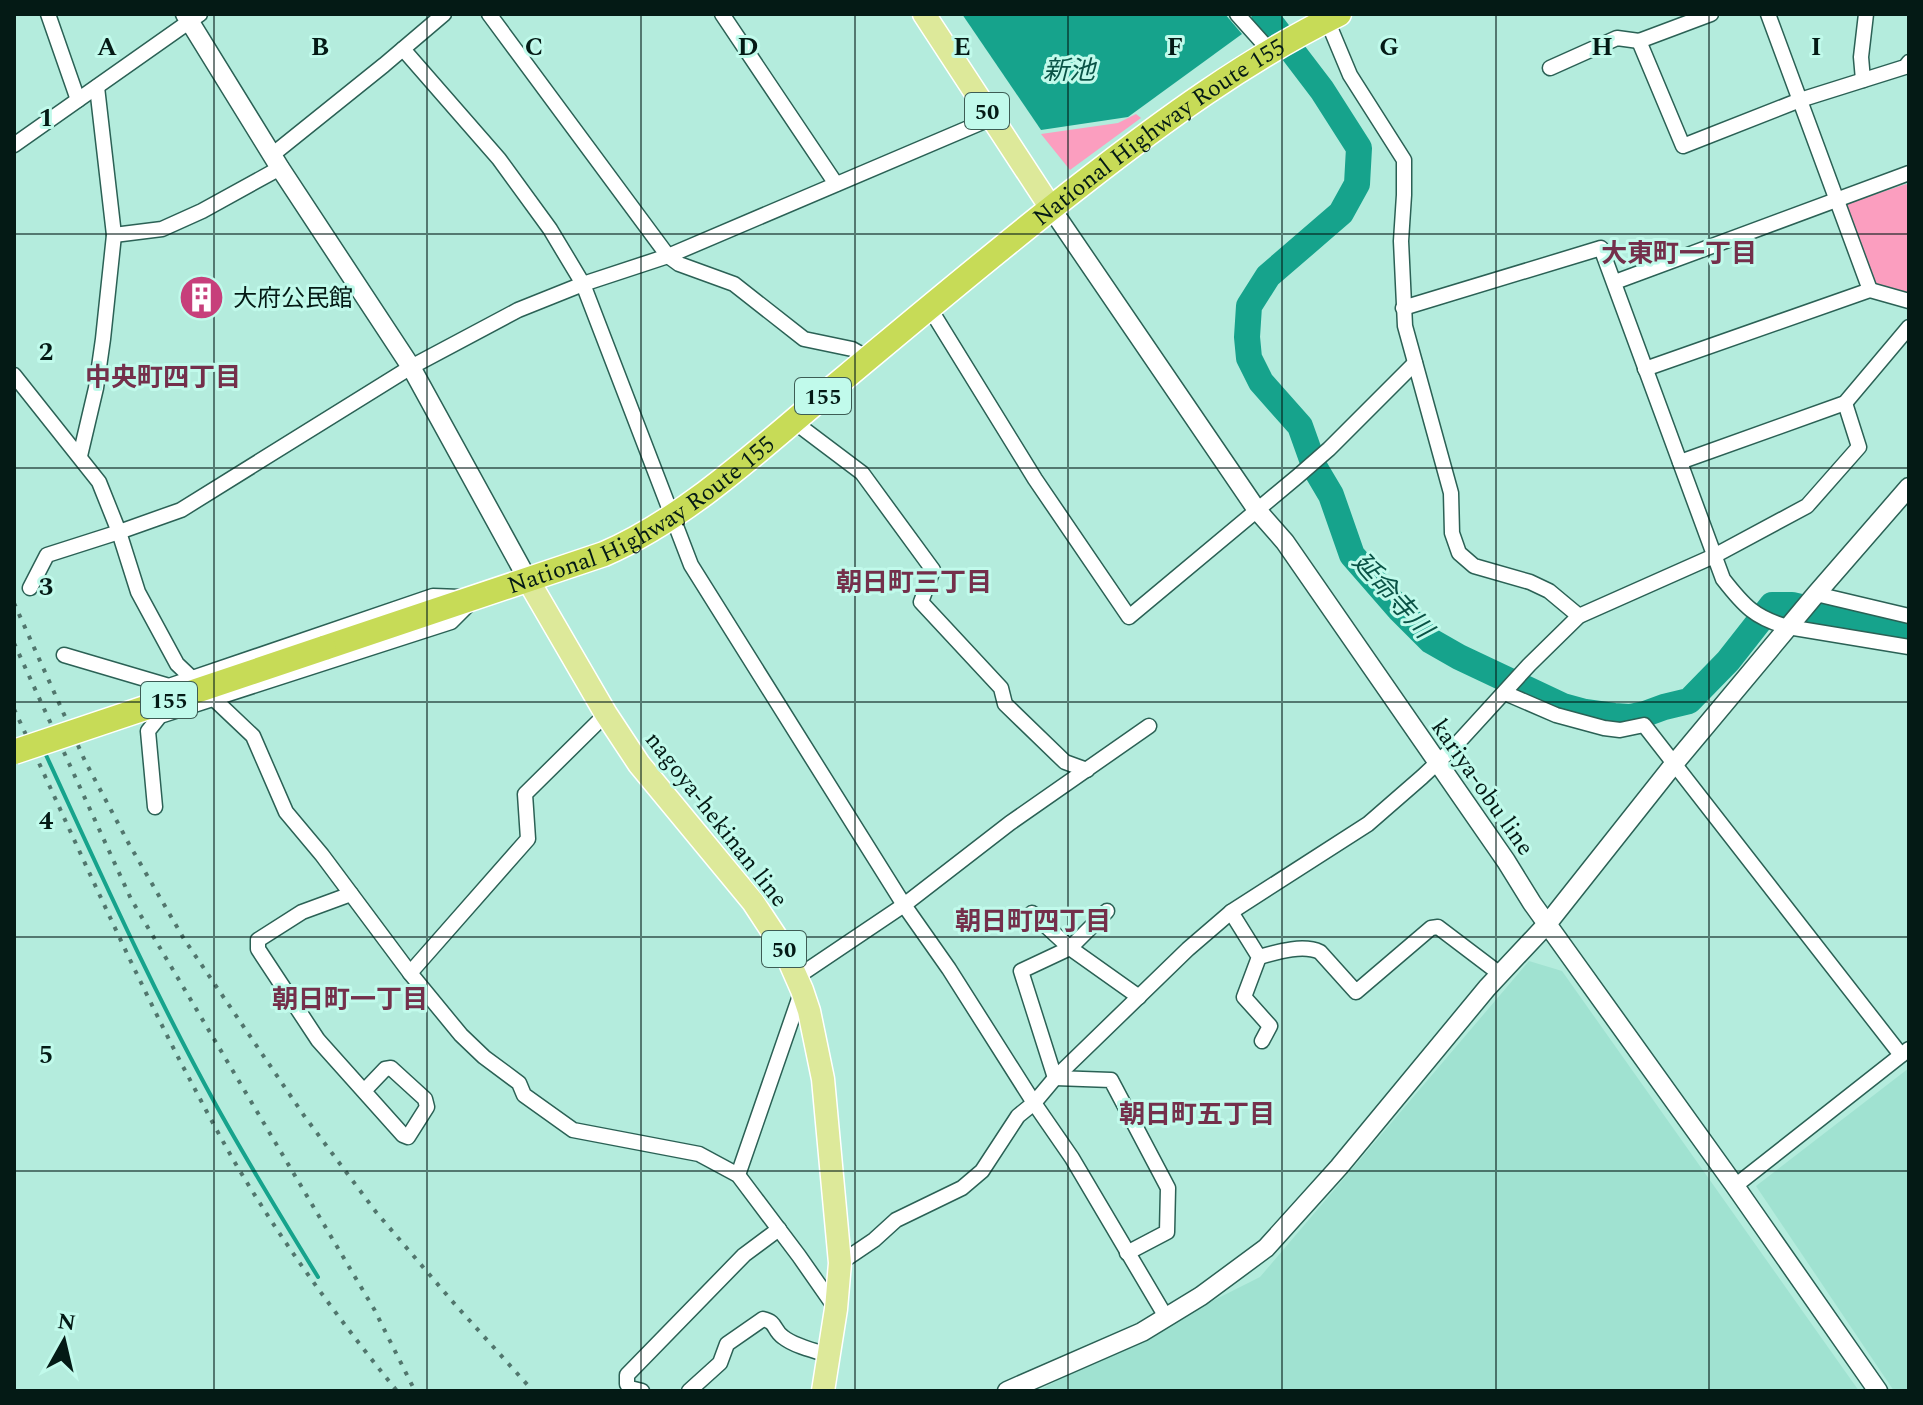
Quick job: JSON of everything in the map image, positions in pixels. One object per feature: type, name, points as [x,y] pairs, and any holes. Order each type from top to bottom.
[{"type":"highway","name":"National Highway Route 155","points":[[14,752],[618,548],[671,516],[724,478],[929,307],[1156,126],[1235,73],[1333,17]]},
{"type":"main road","name":"50","points":[[924,14],[1051,208]]},
{"type":"main road","name":"nagoya-hekinan line","points":[[528,580],[606,714],[639,764],[753,902],[784,949],[800,983],[823,1079],[840,1263],[829,1355],[820,1387]]},
{"type":"street","points":[[48,14],[78,100]]},
{"type":"street","points":[[114,235],[162,229],[202,211],[276,161],[444,14]]},
{"type":"street","points":[[489,14],[668,256],[679,264],[734,284],[804,339],[852,349],[868,358]]},
{"type":"street","points":[[722,14],[836,184]]},
{"type":"street","points":[[1237,14],[1271,52]]},
{"type":"street","points":[[1550,68],[1617,38],[1639,41],[1711,14]]},
{"type":"street","points":[[1768,14],[1870,290]]},
{"type":"street","points":[[1863,80],[1861,57],[1866,14]]},
{"type":"street","points":[[14,145],[192,17],[276,161],[411,367],[528,580]]},
{"type":"street","points":[[1333,17],[1350,75],[1404,160],[1401,241],[1405,326],[1451,493],[1452,533],[1459,553],[1474,566],[1530,582],[1549,591],[1579,616]]},
{"type":"street","points":[[1639,41],[1683,146],[1800,100],[1905,67],[1909,62]]},
{"type":"street","points":[[403,49],[499,159],[550,229],[583,284],[691,565],[904,905],[1072,1158],[1166,1317]]},
{"type":"street","points":[[80,456],[96,388],[114,235],[97,87]]},
{"type":"street","points":[[30,588],[47,555],[181,510],[411,367],[518,310],[583,284],[668,256],[992,118]]},
{"type":"street","points":[[1615,282],[1908,175]]},
{"type":"street","name":"kariya-obu line","points":[[1051,208],[1257,510],[1285,542],[1548,923],[1878,1391]]},
{"type":"street","points":[[1403,308],[1601,248],[1723,579],[1743,605],[1768,622],[1909,647]]},
{"type":"street","points":[[1645,369],[1870,290],[1909,301]]},
{"type":"street","points":[[929,307],[1035,479],[1129,617],[1329,449],[1415,363]]},
{"type":"street","points":[[1680,462],[1845,403],[1909,327]]},
{"type":"street","points":[[14,375],[99,482],[138,592],[177,664],[253,736],[286,812],[461,1035],[519,1083],[524,1095],[573,1130],[699,1154],[738,1175],[836,1309]]},
{"type":"street","points":[[840,1263],[874,1240],[896,1220],[962,1188],[982,1171],[1018,1116],[1188,949],[1231,912],[1368,824],[1437,763],[1579,616],[1714,556],[1807,506],[1859,447],[1845,403]]},
{"type":"street","points":[[793,421],[862,473],[933,570],[921,602],[1001,688],[1005,704],[1065,762],[1087,770]]},
{"type":"street","points":[[1007,1391],[1142,1332],[1201,1296],[1266,1248],[1339,1167],[1500,974],[1548,923],[1674,764],[1909,487]]},
{"type":"street","points":[[1816,594],[1909,616]]},
{"type":"street","points":[[64,655],[169,686],[433,596],[476,597]]},
{"type":"street","points":[[155,807],[148,731],[160,716],[451,622],[476,597]]},
{"type":"street","points":[[1505,692],[1556,715],[1604,728],[1620,730],[1644,725],[1905,1052],[1735,1186]]},
{"type":"street","points":[[410,973],[528,839],[525,794],[606,714]]},
{"type":"street","points":[[738,1175],[800,983],[1010,823],[1149,726]]},
{"type":"street","points":[[351,894],[302,912],[258,940],[257,944],[318,1040],[403,1135],[408,1137],[427,1107],[425,1099],[391,1068],[385,1069],[364,1091]]},
{"type":"street","points":[[1055,1078],[1021,971],[1070,948],[1107,911]]},
{"type":"street","points":[[1231,912],[1259,957]]},
{"type":"street","points":[[1032,913],[1070,948],[1139,997]]},
{"type":"street","points":[[1259,957],[1314,949],[1356,992],[1431,928],[1438,927],[1500,974]]},
{"type":"street","points":[[1259,957],[1244,997],[1270,1026],[1262,1041]]},
{"type":"street","points":[[1055,1078],[1111,1080],[1168,1188],[1167,1232],[1127,1253]]},
{"type":"street","points":[[642,1391],[630,1388],[627,1375],[744,1255],[779,1229]]},
{"type":"street","points":[[689,1391],[720,1363],[727,1344],[763,1319],[769,1319],[782,1337],[809,1350],[829,1355]]},
{"type":"shaded area","points":[[1136,114],[1141,118],[1070,170],[1041,134],[1118,123]]},
{"type":"shaded area","points":[[1906,184],[1909,186],[1909,296],[1874,287],[1846,204]]},
{"type":"shaded area","points":[[1529,961],[1562,971],[1859,1391],[1038,1391],[1260,1277]]},
{"type":"shaded area","points":[[1909,1068],[1909,1391],[1894,1391],[1756,1186]]},
{"type":"water","name":"新池","points":[[962,14],[1225,14],[1242,34],[1128,117],[1041,130]]},
{"type":"waterway","name":"延命寺川","points":[[1264,14],[1322,90],[1359,148],[1357,184],[1341,213],[1268,276],[1249,306],[1249,358],[1261,382],[1300,426],[1315,468],[1331,495],[1352,555],[1431,641],[1563,706],[1630,717],[1689,701],[1728,661],[1772,605],[1792,605],[1909,632]]},
{"type":"waterway","points":[[46,755],[170,1019],[241,1148],[318,1277]]},
{"type":"railway","points":[[14,603],[85,761],[184,939],[305,1117],[376,1212],[533,1391]]},
{"type":"railway","points":[[14,643],[131,899],[374,1309],[415,1391]]},
{"type":"railway","points":[[14,709],[137,974],[223,1142],[303,1267],[397,1391]]},
{"type":"place","name":"大府公民館","points":[[202,298]]},
{"type":"district","name":"大東町一丁目","points":[[1679,253]]},
{"type":"district","name":"中央町四丁目","points":[[163,377]]},
{"type":"district","name":"朝日町三丁目","points":[[914,582]]},
{"type":"district","name":"朝日町四丁目","points":[[1033,921]]},
{"type":"district","name":"朝日町一丁目","points":[[350,999]]},
{"type":"district","name":"朝日町五丁目","points":[[1197,1114]]}]
